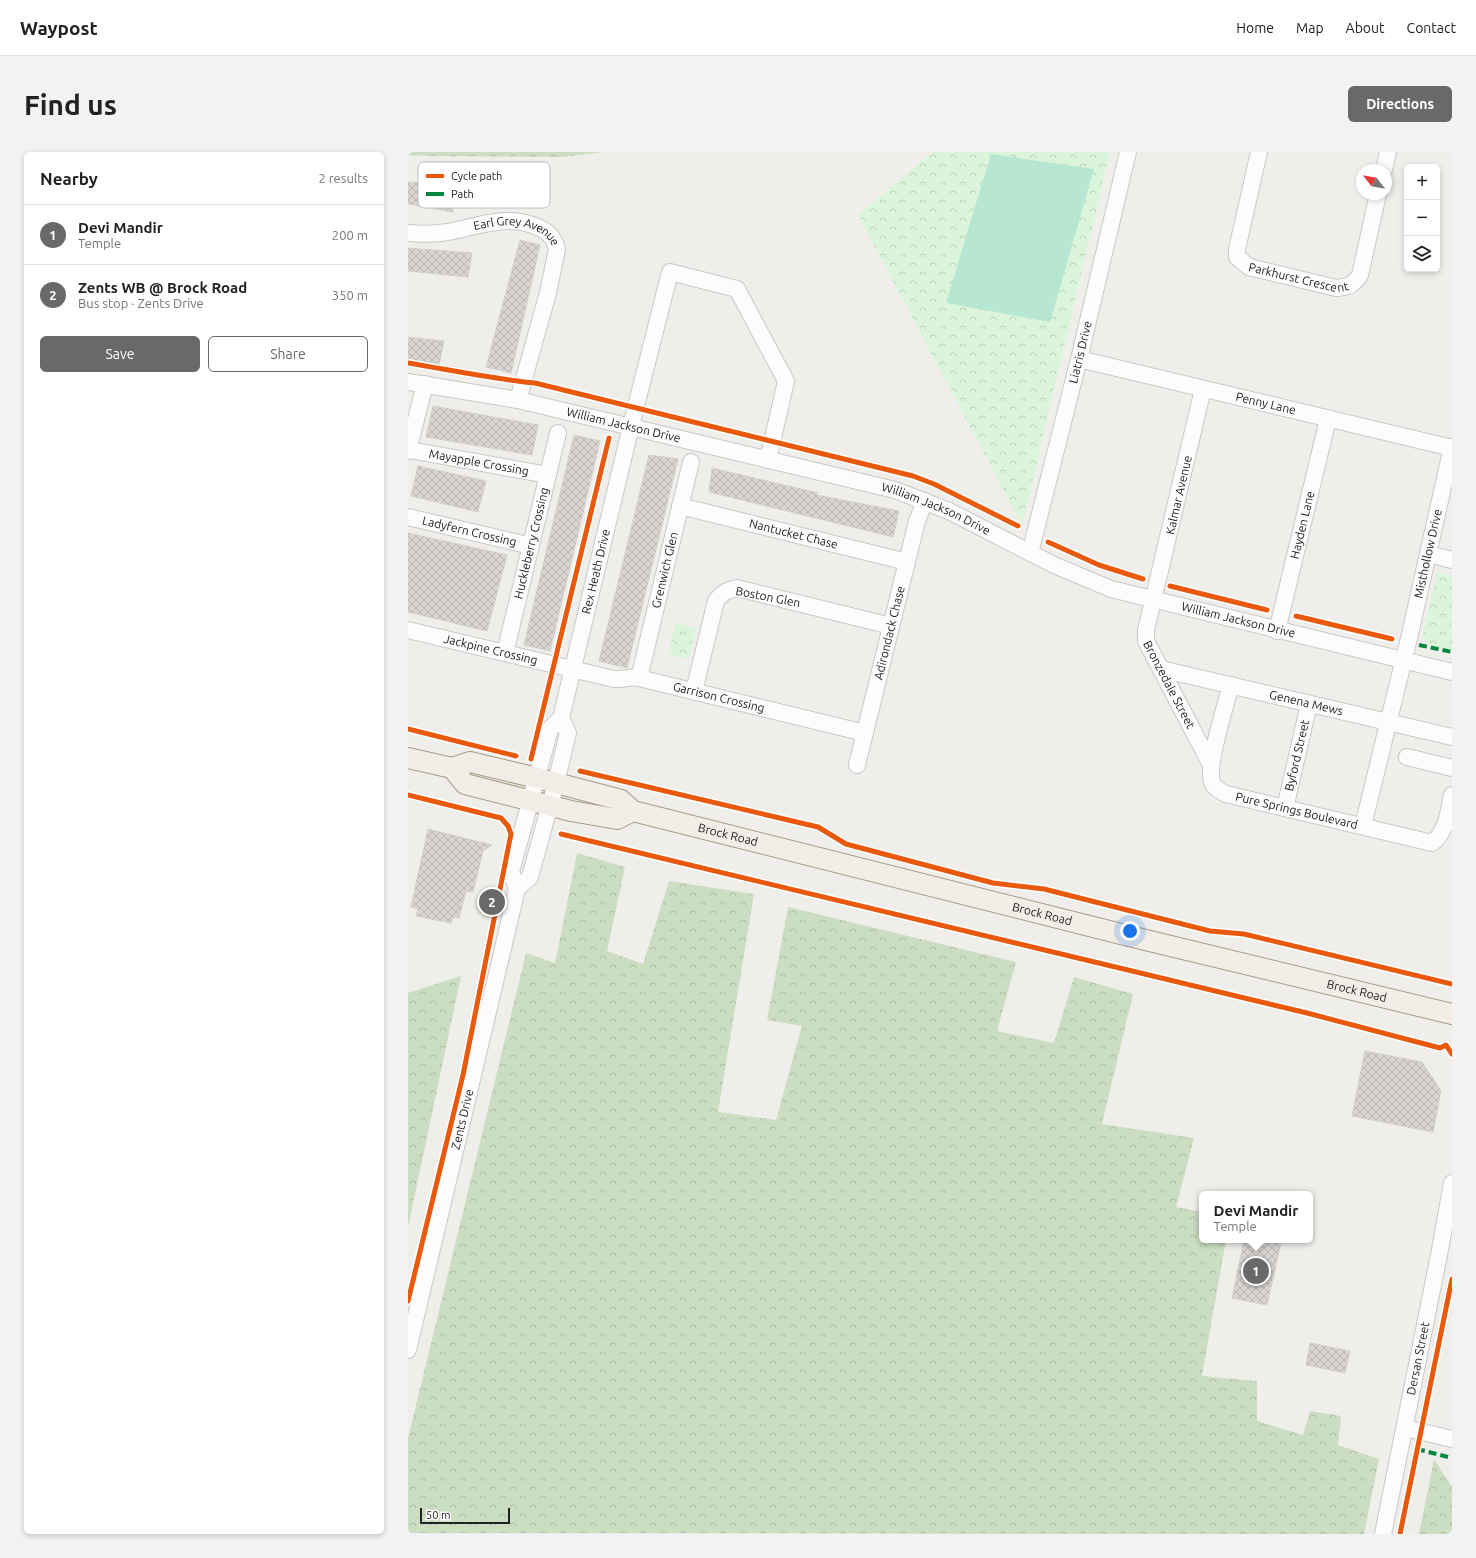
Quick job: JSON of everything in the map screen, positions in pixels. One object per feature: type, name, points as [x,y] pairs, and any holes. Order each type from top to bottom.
[{"type":"main road","name":"Brock Road","points":[[408,758],[452,768],[470,762],[537,778],[621,800],[633,811],[1098,928],[1452,1014]]},
{"type":"main road","points":[[452,768],[465,784],[550,806],[617,819],[633,811]]},
{"type":"street","name":"Liatris Drive","points":[[1030,553],[1079,359],[1128,152]]},
{"type":"street","name":"Parkhurst Crescent","points":[[1259,152],[1237,249],[1238,258],[1249,267],[1336,288],[1347,287],[1354,284],[1360,275],[1377,200]]},
{"type":"street","points":[[1385,164],[1388,152]]},
{"type":"street","name":"Earl Grey Avenue","points":[[408,233],[449,232],[498,221],[539,226],[549,233],[556,242],[557,249],[548,293],[518,400]]},
{"type":"street","name":"Rex Heath Drive","points":[[537,778],[550,729],[562,718],[631,426],[670,272],[737,289],[786,381],[768,460]]},
{"type":"street","name":"Penny Lane","points":[[1079,359],[1328,419],[1452,447]]},
{"type":"street","name":"William Jackson Drive","points":[[408,382],[518,400],[895,490],[925,500],[1030,553],[1111,589],[1277,631],[1452,672]]},
{"type":"street","points":[[409,451],[425,384]]},
{"type":"street","name":"Kalmar Avenue","points":[[1154,601],[1204,389]]},
{"type":"street","name":"Hayden Lane","points":[[1277,631],[1328,419]]},
{"type":"street","name":"Huckleberry Crossing","points":[[505,653],[558,433]]},
{"type":"street","name":"Misthollow Drive","points":[[1403,661],[1452,447]]},
{"type":"street","name":"Mayapple Crossing","points":[[409,451],[548,475]]},
{"type":"street","name":"Grenwich Glen","points":[[639,678],[691,462]]},
{"type":"street","name":"Adirondack Chase","points":[[857,765],[917,521],[925,500]]},
{"type":"street","name":"Nantucket Chase","points":[[680,506],[907,562]]},
{"type":"street","name":"Ladyfern Crossing","points":[[408,517],[531,546]]},
{"type":"street","points":[[1428,554],[1452,560]]},
{"type":"street","name":"Boston Glen","points":[[694,691],[716,601],[721,594],[728,590],[737,588],[891,626]]},
{"type":"street","name":"Bronzedale Street","points":[[1154,601],[1146,630],[1146,641],[1211,765]]},
{"type":"street","name":"Jackpine Crossing","points":[[408,630],[573,669]]},
{"type":"street","name":"Pure Springs Boulevard","points":[[1231,685],[1211,765],[1212,783],[1218,790],[1226,794],[1363,826],[1403,661]]},
{"type":"street","name":"Garrison Crossing","points":[[573,669],[620,680],[633,677],[639,678],[865,733]]},
{"type":"street","name":"Genena Mews","points":[[1161,669],[1452,737]]},
{"type":"street","name":"Byford Street","points":[[1285,808],[1309,704]]},
{"type":"street","name":"Rex Heath Drive","points":[[556,783],[568,732],[562,718]]},
{"type":"street","points":[[1407,757],[1452,768]]},
{"type":"street","name":"Zents Drive","points":[[408,1350],[517,889],[511,872],[537,778]]},
{"type":"street","points":[[517,889],[530,877],[556,783]]},
{"type":"street","points":[[1363,826],[1432,843],[1439,838],[1443,832],[1452,795]]},
{"type":"street","name":"Dersan Street","points":[[1383,1534],[1448,1232],[1452,1183]]},
{"type":"street","points":[[1405,1428],[1452,1440]]},
{"type":"green space","points":[[408,152],[604,152],[562,157],[427,156],[408,155]]},
{"type":"green space","points":[[933,152],[1110,152],[1022,525],[858,215]]},
{"type":"green space","points":[[991,154],[1094,169],[1050,322],[946,303]]},
{"type":"green space","points":[[1437,573],[1452,576],[1452,651],[1430,645],[1422,638]]},
{"type":"green space","points":[[676,623],[696,628],[688,659],[668,654]]},
{"type":"green space","points":[[577,853],[625,867],[607,951],[643,964],[669,881],[754,894],[718,1112],[776,1120],[802,1026],[767,1020],[788,907],[1016,962],[997,1031],[1054,1043],[1074,977],[1133,994],[1102,1124],[1194,1138],[1176,1207],[1199,1211],[1199,1243],[1225,1243],[1202,1376],[1257,1381],[1257,1421],[1303,1435],[1310,1411],[1341,1416],[1338,1445],[1379,1459],[1364,1534],[408,1533],[408,1438],[526,953],[555,963]]},
{"type":"green space","points":[[461,976],[408,1227],[408,993]]},
{"type":"green space","points":[[1434,1459],[1452,1487],[1452,1534],[1419,1534]]},
{"type":"building","points":[[408,182],[418,183],[418,206],[408,204]]},
{"type":"building","points":[[430,208],[453,208],[453,212]]},
{"type":"building","points":[[520,240],[540,245],[511,373],[486,367]]},
{"type":"building","points":[[408,248],[472,253],[468,277],[408,271]]},
{"type":"building","points":[[408,337],[444,341],[439,365],[408,361]]},
{"type":"building","points":[[433,406],[538,425],[532,455],[426,437]]},
{"type":"building","points":[[574,435],[600,441],[550,651],[524,645]]},
{"type":"building","points":[[649,455],[678,459],[627,668],[599,661]]},
{"type":"building","points":[[418,466],[486,481],[478,512],[411,496]]},
{"type":"building","points":[[712,468],[818,493],[817,495],[899,511],[893,537],[709,492]]},
{"type":"building","points":[[408,533],[507,555],[487,631],[408,612]]},
{"type":"building","points":[[428,829],[492,845],[483,851],[473,892],[466,891],[459,918],[453,917],[451,923],[416,916],[418,909],[411,907]]},
{"type":"building","points":[[1365,1051],[1422,1062],[1441,1091],[1433,1132],[1352,1116]]},
{"type":"building","points":[[1243,1243],[1281,1243],[1267,1305],[1232,1298]]},
{"type":"building","points":[[1310,1343],[1350,1351],[1345,1373],[1306,1365]]},
{"type":"marked path","points":[[1419,645],[1452,652]]},
{"type":"marked path","points":[[1417,1449],[1452,1458]]},
{"type":"cycle path","points":[[408,363],[487,377],[535,383],[913,476],[934,484],[1018,526]]},
{"type":"cycle path","points":[[531,759],[609,438]]},
{"type":"cycle path","points":[[1048,542],[1099,565],[1143,579]]},
{"type":"cycle path","points":[[1170,586],[1267,610]]},
{"type":"cycle path","points":[[1296,616],[1392,639]]},
{"type":"cycle path","points":[[408,729],[516,756]]},
{"type":"cycle path","points":[[580,771],[818,827],[846,844],[993,883],[1044,889],[1210,931],[1244,934],[1452,984]]},
{"type":"cycle path","points":[[408,795],[501,818],[508,826],[511,834],[463,1075],[408,1301]]},
{"type":"cycle path","points":[[561,834],[1307,1013],[1440,1048],[1446,1045],[1452,1054]]},
{"type":"cycle path","points":[[1400,1534],[1452,1279]]},
{"type":"place","name":"Zents WB @ Brock Road","points":[[492,902]]},
{"type":"place","name":"Devi Mandir","points":[[1256,1271]]}]
